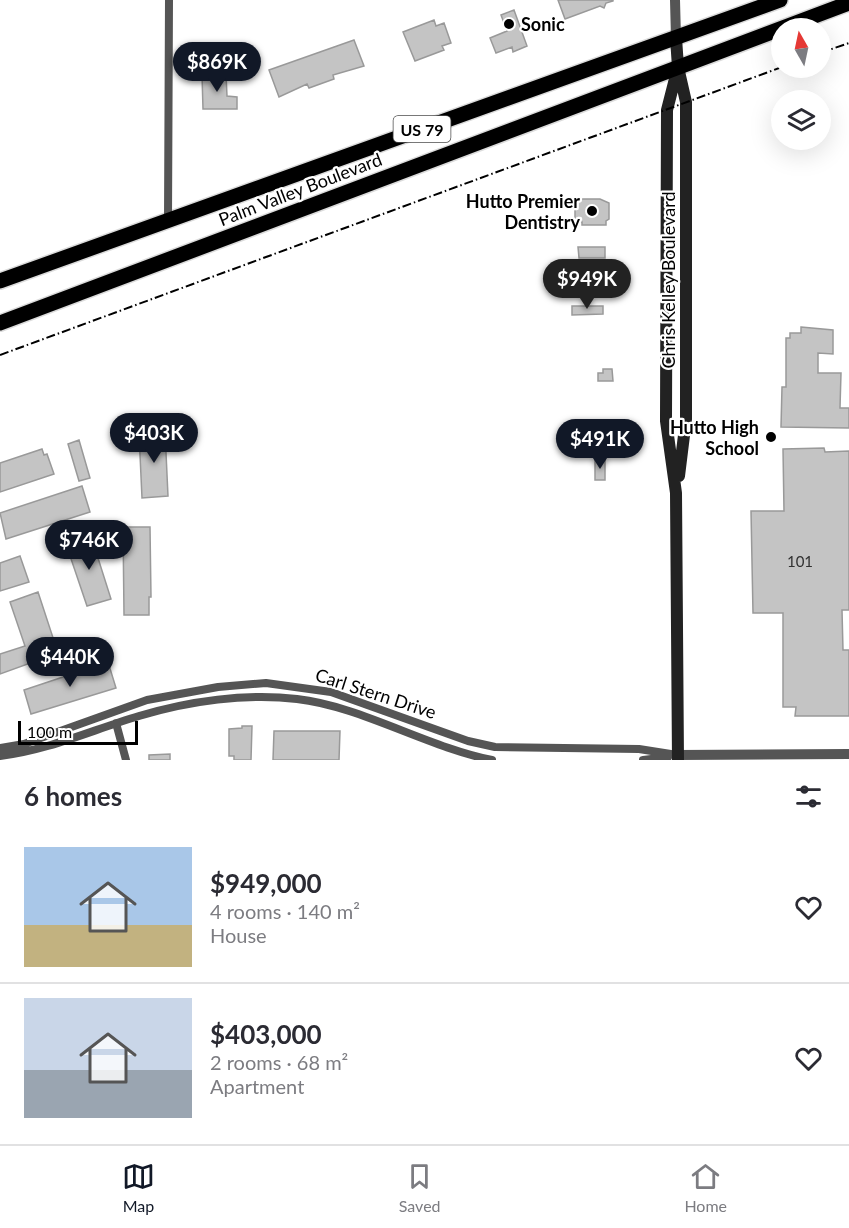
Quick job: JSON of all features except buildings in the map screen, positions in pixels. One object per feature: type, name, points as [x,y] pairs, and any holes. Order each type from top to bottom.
[{"type":"highway","name":"Palm Valley Boulevard","points":[[0,281],[780,0]]},
{"type":"highway","name":"Palm Valley Boulevard","points":[[0,322],[849,3]]},
{"type":"main road","name":"Chris Kelley Boulevard","points":[[676,38],[678,67],[686,102],[686,408],[676,493],[677,758]]},
{"type":"main road","name":"Chris Kelley Boulevard","points":[[676,493],[666,421],[667,110],[678,67]]},
{"type":"street","points":[[168,219],[169,0]]},
{"type":"street","points":[[675,0],[676,38]]},
{"type":"street","name":"Carl Stern Drive","points":[[13,754],[147,700],[218,687],[266,683],[331,692],[468,741],[495,747],[639,749],[677,758]]},
{"type":"street","name":"Carl Stern Drive","points":[[0,748],[13,754],[57,745],[116,723],[161,711],[233,698],[300,699],[335,707],[452,750],[492,760]]},
{"type":"street","points":[[116,723],[126,760]]},
{"type":"street","points":[[0,756],[13,754]]},
{"type":"street","name":"Carl Stern Drive","points":[[643,760],[849,754]]},
{"type":"railway","points":[[831,49],[849,43]]},
{"type":"railway","points":[[0,355],[771,71]]},
{"type":"place","name":"Sonic","points":[[509,24]]},
{"type":"place","name":"Hutto Premier Dentistry","points":[[592,211]]},
{"type":"place","name":"Hutto High School","points":[[771,437]]}]
